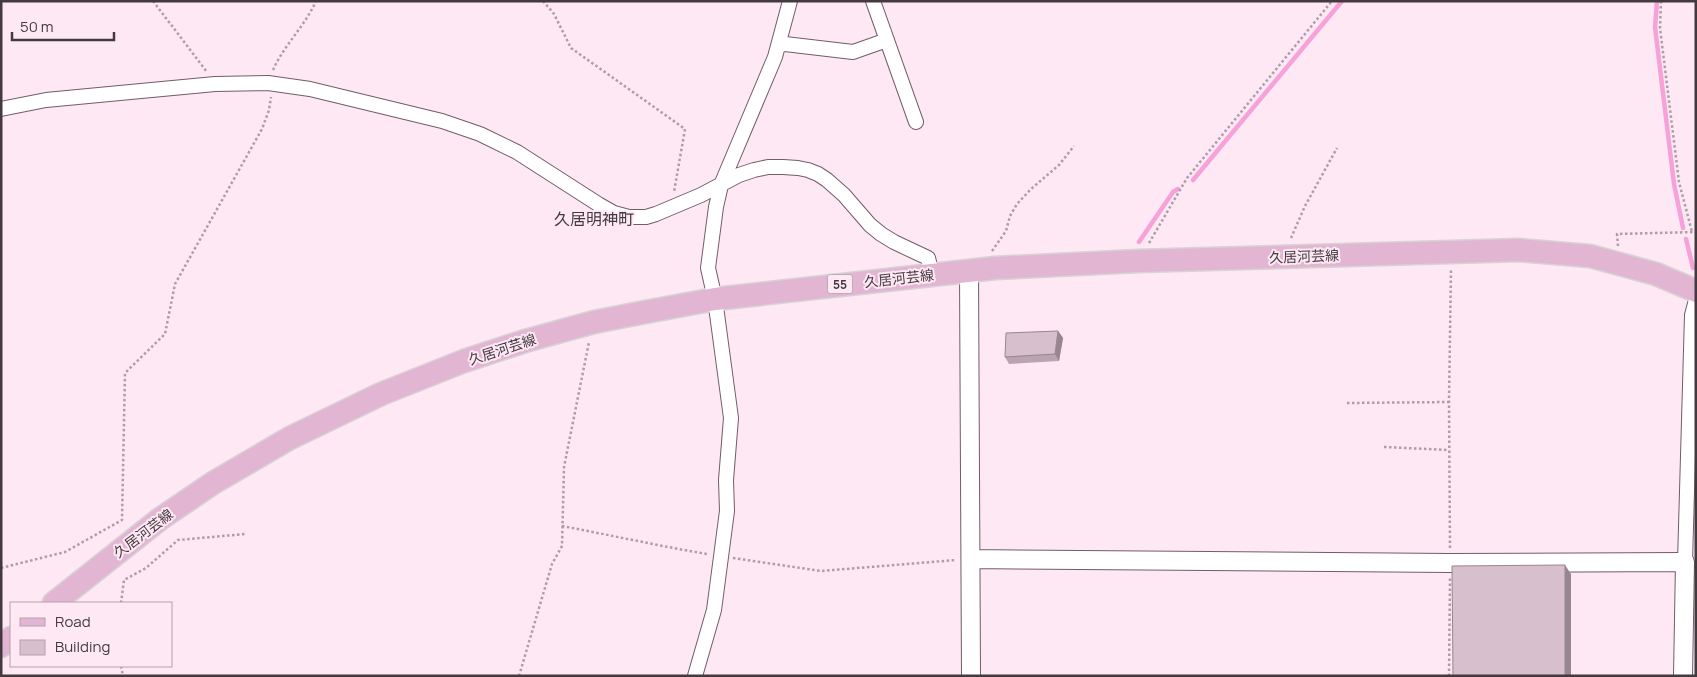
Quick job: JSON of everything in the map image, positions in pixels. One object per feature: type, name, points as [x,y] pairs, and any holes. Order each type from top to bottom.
[{"type":"main road","name":"久居河芸線","points":[[55,602],[160,519],[213,483],[290,438],[381,394],[464,361],[525,341],[594,322],[714,299],[977,270],[1138,261],[1519,250],[1590,256],[1656,274],[1696,291]]},
{"type":"street","points":[[695,676],[714,610],[727,511],[726,480],[731,418],[708,268],[716,207],[721,185],[775,57],[790,1]]},
{"type":"street","points":[[873,1],[916,122]]},
{"type":"street","points":[[778,45],[785,44],[853,52],[887,40]]},
{"type":"street","points":[[1,109],[46,100],[215,84],[271,84],[310,89],[397,109],[480,134],[517,152],[598,204],[622,216],[636,218],[646,217],[670,208],[721,185],[739,174],[768,167],[798,168],[818,174],[844,195],[870,225],[881,234],[928,258],[932,274]]},
{"type":"street","points":[[971,676],[971,558],[977,270]]},
{"type":"street","points":[[1683,676],[1692,315],[1696,300]]},
{"type":"street","points":[[971,558],[1450,563],[1685,562]]},
{"type":"path","points":[[153,1],[160,13],[183,39],[215,84]]},
{"type":"path","points":[[1,568],[65,552],[122,520],[125,373],[165,334],[175,284],[262,129],[269,110],[271,84],[280,56],[310,16],[316,1]]},
{"type":"path","points":[[543,1],[554,14],[571,48],[685,128],[670,208]]},
{"type":"path","points":[[1138,261],[1188,178],[1332,1]]},
{"type":"path","points":[[1661,1],[1660,28],[1678,182],[1692,232]]},
{"type":"path","points":[[977,270],[1006,231],[1010,216],[1017,204],[1059,165],[1074,146]]},
{"type":"path","points":[[1283,256],[1305,206],[1337,148]]},
{"type":"path","points":[[1619,263],[1617,234],[1696,232]]},
{"type":"path","points":[[1449,676],[1451,252]]},
{"type":"path","points":[[519,676],[552,564],[562,546],[564,467],[584,361],[594,322]]},
{"type":"path","points":[[1347,403],[1449,402]]},
{"type":"path","points":[[1384,447],[1449,450]]},
{"type":"path","points":[[562,526],[666,547],[821,571],[971,558]]},
{"type":"path","points":[[121,602],[124,580],[146,568],[178,540],[245,534]]},
{"type":"building","points":[[1058,331],[1055,354],[1005,357],[1006,333]]},
{"type":"building","points":[[1565,565],[1565,676],[1453,676],[1452,566]]},
{"type":"waterway","points":[[1193,180],[1342,1]]},
{"type":"waterway","points":[[1657,1],[1655,27],[1674,184],[1683,228]]},
{"type":"waterway","points":[[1139,242],[1173,192],[1178,189]]},
{"type":"waterway","points":[[1686,239],[1693,268]]},
{"type":"district","name":"久居明神町","points":[[594,219]]}]
